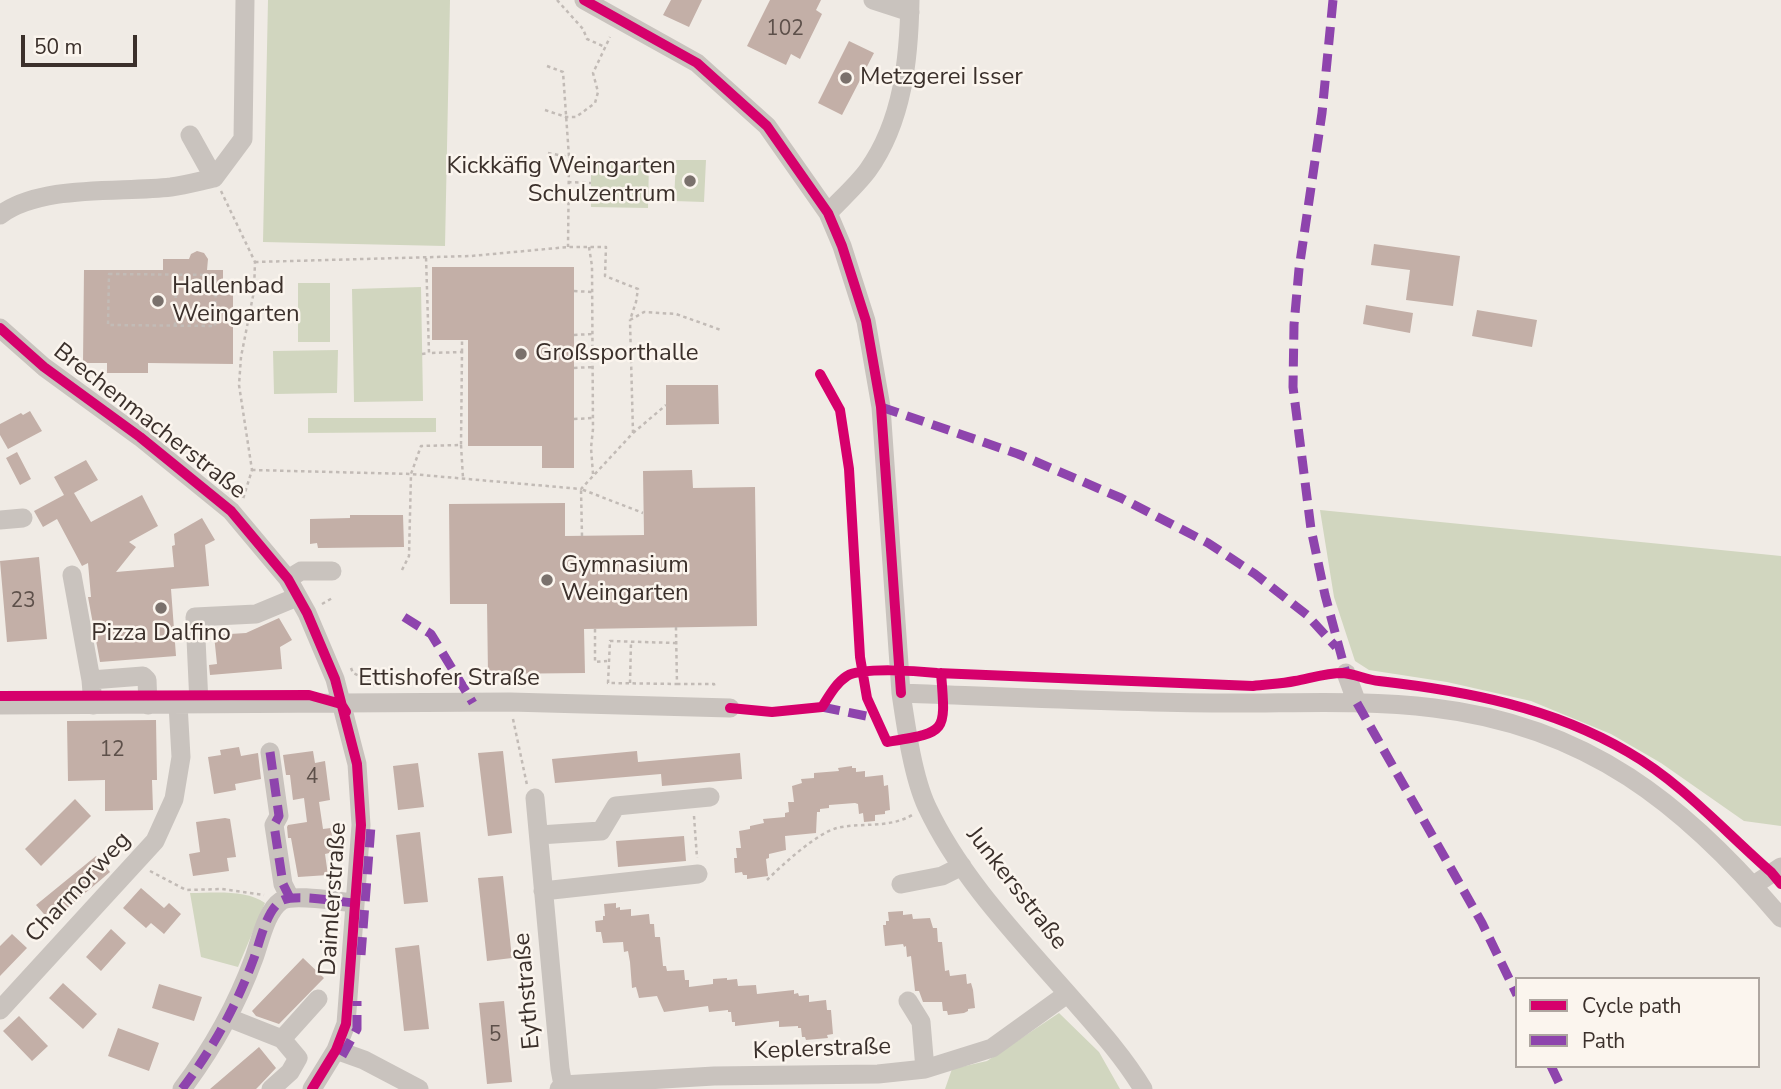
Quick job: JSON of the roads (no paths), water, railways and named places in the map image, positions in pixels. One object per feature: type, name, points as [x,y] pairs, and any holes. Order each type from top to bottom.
[{"type":"street","points":[[0,215],[15,204],[79,192],[171,187],[214,178],[243,139],[245,0]]},
{"type":"street","name":"Junkersstraße","points":[[584,0],[697,63],[767,126],[828,213],[842,246],[866,321],[881,407],[901,693],[908,739],[927,806],[962,866],[1103,1033],[1143,1089]]},
{"type":"street","points":[[828,213],[868,170],[889,132],[902,88],[910,6],[873,0]]},
{"type":"street","points":[[190,135],[214,178]]},
{"type":"street","name":"Brechenmacherstraße","points":[[0,328],[44,367],[140,437],[231,511],[293,588],[335,679],[341,704]]},
{"type":"street","points":[[0,520],[23,518]]},
{"type":"street","points":[[198,704],[195,617],[256,614],[293,588],[301,571],[332,571]]},
{"type":"street","points":[[72,575],[93,705]]},
{"type":"street","points":[[1346,673],[1357,703]]},
{"type":"street","points":[[91,680],[143,676],[147,680],[148,705]]},
{"type":"street","points":[[901,693],[1209,703],[1357,703],[1434,708],[1489,718],[1541,733],[1597,756],[1646,787],[1699,830],[1781,918]]},
{"type":"street","name":"Ettishofer Straße","points":[[0,705],[510,702],[730,708]]},
{"type":"street","name":"Charmorweg","points":[[0,1010],[155,841],[174,799],[181,757],[178,704]]},
{"type":"street","name":"Daimlerstraße","points":[[314,1088],[337,1050],[346,1024],[362,825],[357,764],[341,704]]},
{"type":"street","points":[[182,1089],[208,1055],[229,1018],[245,984],[266,923],[285,900],[274,825],[279,816],[270,752]]},
{"type":"street","name":"Eythstraße","points":[[535,798],[561,1087]]},
{"type":"street","points":[[538,835],[601,831],[616,806],[701,798]]},
{"type":"street","points":[[901,884],[942,876],[962,866]]},
{"type":"street","points":[[1754,886],[1781,867]]},
{"type":"street","points":[[543,891],[698,874]]},
{"type":"street","points":[[285,900],[355,903]]},
{"type":"street","name":"Keplerstraße","points":[[561,1087],[641,1079],[732,1083],[872,1082],[992,1048],[1068,994]]},
{"type":"street","points":[[282,1039],[318,999]]},
{"type":"street","points":[[908,1001],[921,1022],[925,1069]]},
{"type":"street","points":[[229,1018],[282,1039],[298,1058],[290,1072],[271,1089]]},
{"type":"street","points":[[337,1050],[364,1060],[419,1089]]},
{"type":"place","name":"Metzgerei Isser","points":[[846,78]]},
{"type":"place","name":"Kickkäfig Weingarten Schulzentrum","points":[[690,181]]},
{"type":"place","name":"Hallenbad Weingarten","points":[[158,301]]},
{"type":"place","name":"Großsporthalle","points":[[521,354]]},
{"type":"place","name":"Gymnasium Weingarten","points":[[547,580]]},
{"type":"place","name":"Pizza Dalfino","points":[[161,608]]}]
